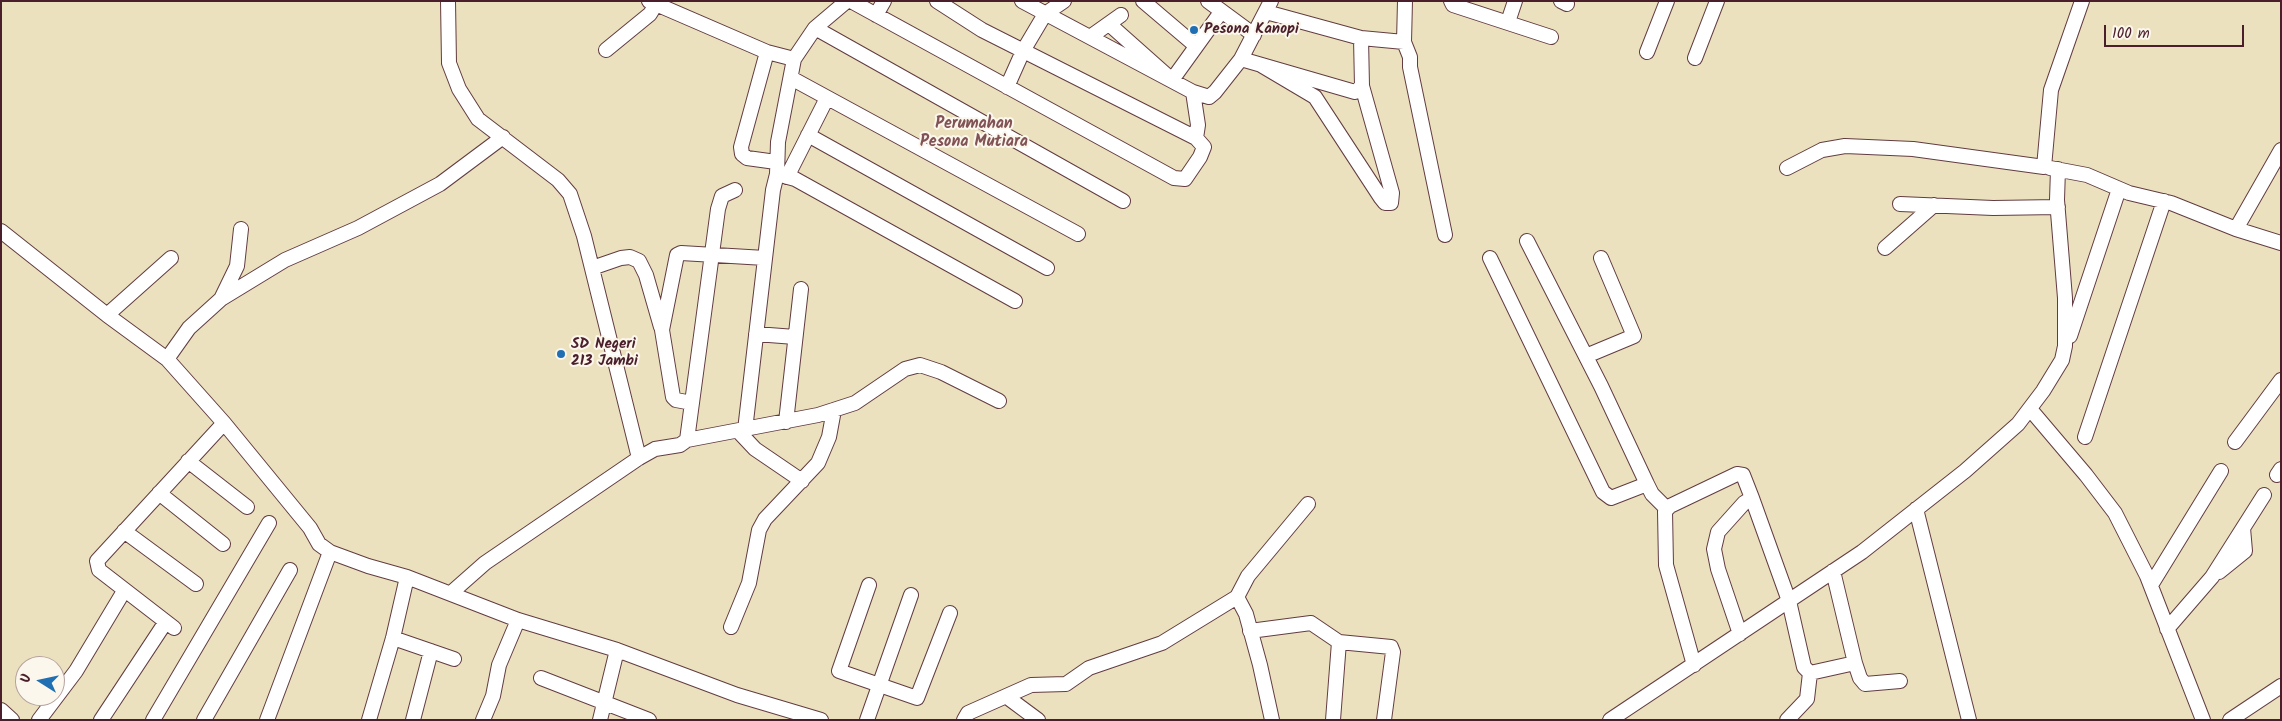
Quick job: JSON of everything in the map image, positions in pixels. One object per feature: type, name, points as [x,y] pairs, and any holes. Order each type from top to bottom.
[{"type":"street","points":[[448,1],[449,63],[458,89],[478,119],[558,180],[570,194],[592,268],[639,458]]},
{"type":"street","points":[[780,171],[794,58],[814,28],[847,1]]},
{"type":"street","points":[[851,1],[1180,180],[1186,179],[1203,152],[1202,143],[1196,138],[982,30],[936,1]]},
{"type":"street","points":[[876,15],[884,1]]},
{"type":"street","points":[[1022,1],[1040,8],[1090,38],[1193,92],[1209,97],[1241,59],[1269,7],[1361,38],[1404,42]]},
{"type":"street","points":[[1040,8],[1064,1]]},
{"type":"street","points":[[1143,1],[1196,46]]},
{"type":"street","points":[[1208,1],[1254,35]]},
{"type":"street","points":[[1406,1],[1404,42],[1410,57],[1410,67],[1445,236]]},
{"type":"street","points":[[1451,1],[1453,5],[1551,37]]},
{"type":"street","points":[[1508,22],[1515,1]]},
{"type":"street","points":[[1647,52],[1667,1]]},
{"type":"street","points":[[1695,58],[1717,1]]},
{"type":"street","points":[[2062,360],[2066,328],[2058,207],[2051,168],[2051,90],[2082,1]]},
{"type":"street","points":[[606,50],[650,14],[652,3],[767,52],[794,58]]},
{"type":"street","points":[[1007,86],[1040,8]]},
{"type":"street","points":[[1172,80],[1221,12]]},
{"type":"street","points":[[1090,38],[1121,15]]},
{"type":"street","points":[[1109,24],[1172,80]]},
{"type":"street","points":[[814,28],[1123,201]]},
{"type":"street","points":[[1261,65],[1315,97],[1381,198],[1385,203],[1391,203],[1392,193],[1362,86],[1361,38]]},
{"type":"street","points":[[767,52],[741,147],[742,154],[746,158],[795,179],[1015,300]]},
{"type":"street","points":[[1241,59],[1350,92],[1359,91],[1362,86]]},
{"type":"street","points":[[791,78],[1078,234]]},
{"type":"street","points":[[1193,92],[1198,125],[1196,138]]},
{"type":"street","points":[[802,481],[755,449],[742,431],[756,334],[772,190],[780,171],[808,135],[827,98]]},
{"type":"street","points":[[808,135],[1047,268]]},
{"type":"street","points":[[167,359],[189,328],[221,299],[285,260],[358,228],[440,184],[503,137]]},
{"type":"street","points":[[1787,168],[1822,150],[1845,146],[1913,149],[2051,168],[2087,176],[2119,189],[2164,201],[2236,229],[2281,243]]},
{"type":"street","points":[[2236,229],[2279,156]]},
{"type":"street","points":[[1610,720],[1862,552],[1965,471],[2018,424],[2062,360],[2119,189]]},
{"type":"street","points":[[687,440],[712,255],[722,196],[735,190]]},
{"type":"street","points":[[2085,437],[2164,201]]},
{"type":"street","points":[[1900,204],[1993,208],[2058,207]]},
{"type":"street","points":[[1885,248],[1934,205]]},
{"type":"street","points":[[221,299],[236,266],[241,229]]},
{"type":"street","points":[[1,232],[107,315],[167,359],[224,423],[310,528],[319,544],[330,552],[368,566],[408,577],[518,620],[617,650],[737,695],[821,720]]},
{"type":"street","points":[[1527,241],[1586,356],[1652,494],[1667,509],[1666,565],[1694,665]]},
{"type":"street","points":[[662,330],[677,255],[681,253],[765,258]]},
{"type":"street","points":[[107,315],[171,258]]},
{"type":"street","points":[[592,268],[621,258],[639,261],[646,275],[662,330],[673,397],[676,400],[692,403]]},
{"type":"street","points":[[1490,258],[1603,492],[1611,498],[1647,484]]},
{"type":"street","points":[[1586,356],[1634,336],[1601,258]]},
{"type":"street","points":[[786,422],[801,288]]},
{"type":"street","points":[[756,334],[795,337]]},
{"type":"street","points":[[451,593],[485,563],[639,458],[656,449],[680,445],[687,440],[742,431],[834,410],[855,402],[905,369],[920,365],[941,372],[999,401]]},
{"type":"street","points":[[2235,442],[2278,389]]},
{"type":"street","points":[[2030,409],[2086,474],[2115,512],[2151,585],[2203,720]]},
{"type":"street","points":[[731,627],[749,583],[759,530],[765,519],[818,463],[829,437],[834,410]]},
{"type":"street","points":[[101,720],[169,625],[99,570],[97,561],[224,423]]},
{"type":"street","points":[[188,461],[248,507]]},
{"type":"street","points":[[2151,585],[2221,471]]},
{"type":"street","points":[[1667,509],[1737,474],[1743,475],[1789,601],[1804,667],[1810,673]]},
{"type":"street","points":[[159,493],[223,544]]},
{"type":"street","points":[[2167,629],[2212,578],[2245,551],[2243,528],[2264,495]]},
{"type":"street","points":[[1740,634],[1718,569],[1715,539],[1718,532],[1740,507],[1752,498]]},
{"type":"street","points":[[970,718],[1031,685],[1066,684],[1088,668],[1162,643],[1237,597],[1248,576],[1308,504]]},
{"type":"street","points":[[1916,509],[1969,720]]},
{"type":"street","points":[[153,720],[269,523]]},
{"type":"street","points":[[124,531],[196,584]]},
{"type":"street","points":[[267,720],[330,552]]},
{"type":"street","points":[[204,720],[290,570]]},
{"type":"street","points":[[1833,572],[1860,678],[1865,684],[1900,681]]},
{"type":"street","points":[[369,720],[393,638],[408,577]]},
{"type":"street","points":[[869,585],[838,671],[918,698],[950,613]]},
{"type":"street","points":[[39,720],[76,670],[124,591]]},
{"type":"street","points":[[867,720],[911,595]]},
{"type":"street","points":[[1237,597],[1246,614],[1272,720]]},
{"type":"street","points":[[483,720],[493,696],[499,665],[518,620]]},
{"type":"street","points":[[1250,631],[1311,623],[1339,642],[1389,646],[1392,648],[1384,720]]},
{"type":"street","points":[[393,638],[454,658]]},
{"type":"street","points":[[1333,720],[1339,642]]},
{"type":"street","points":[[600,720],[617,650]]},
{"type":"street","points":[[413,720],[431,651]]},
{"type":"street","points":[[1810,673],[1855,663]]},
{"type":"street","points":[[1787,720],[1807,699],[1810,673]]},
{"type":"street","points":[[541,678],[648,720]]},
{"type":"street","points":[[2230,720],[2281,686]]},
{"type":"street","points":[[1007,697],[1038,720]]},
{"type":"street","points":[[1,710],[12,720]]},
{"type":"place","name":"Pesona Kanopi","points":[[1194,30]]},
{"type":"place","name":"SD Negeri 213 Jambi","points":[[561,354]]},
{"type":"district","name":"Perumahan Pesona Mutiara","points":[[974,134]]}]
